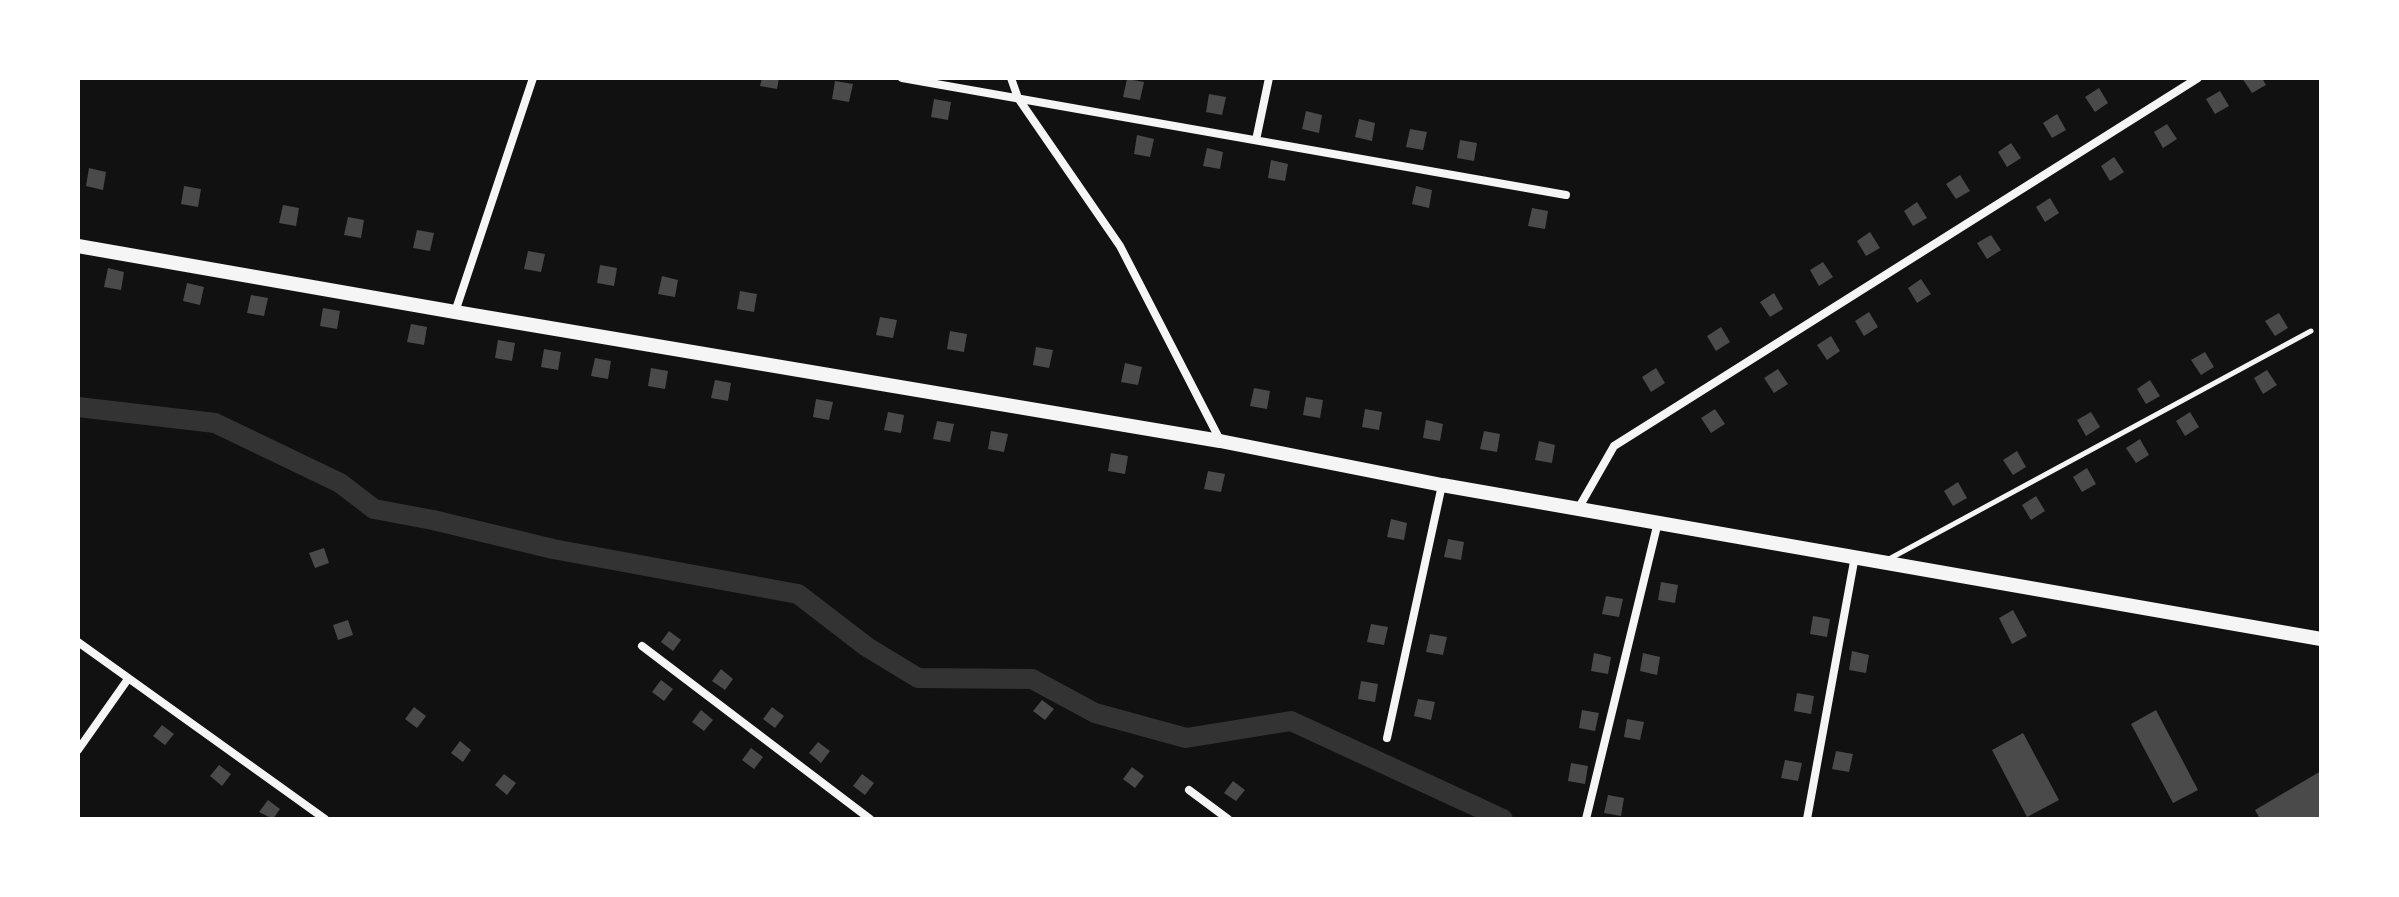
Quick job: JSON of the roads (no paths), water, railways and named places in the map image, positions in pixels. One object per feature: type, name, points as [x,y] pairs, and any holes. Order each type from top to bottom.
[{"type":"main road","points":[[78,246],[1220,441],[1442,485],[2321,639]]},
{"type":"street","points":[[455,312],[533,78]]},
{"type":"street","points":[[902,78],[1566,195]]},
{"type":"street","points":[[1011,78],[1018,98],[1120,246],[1220,441]]},
{"type":"street","points":[[1256,140],[1269,78]]},
{"type":"street","points":[[1577,509],[1614,446],[2198,78]]},
{"type":"street","points":[[1387,738],[1442,485]]},
{"type":"street","points":[[1586,819],[1658,522]]},
{"type":"street","points":[[1807,819],[1855,556]]},
{"type":"street","points":[[78,642],[325,819]]},
{"type":"street","points":[[642,646],[870,819]]},
{"type":"street","points":[[78,750],[128,679]]},
{"type":"street","points":[[1189,790],[1228,819]]},
{"type":"lane","points":[[1885,561],[2311,331]]},
{"type":"waterway","points":[[78,407],[215,423],[340,483],[374,509],[553,549],[798,594],[867,647],[918,678],[1032,679],[1095,713],[1186,738],[1291,721],[1503,819]]}]
